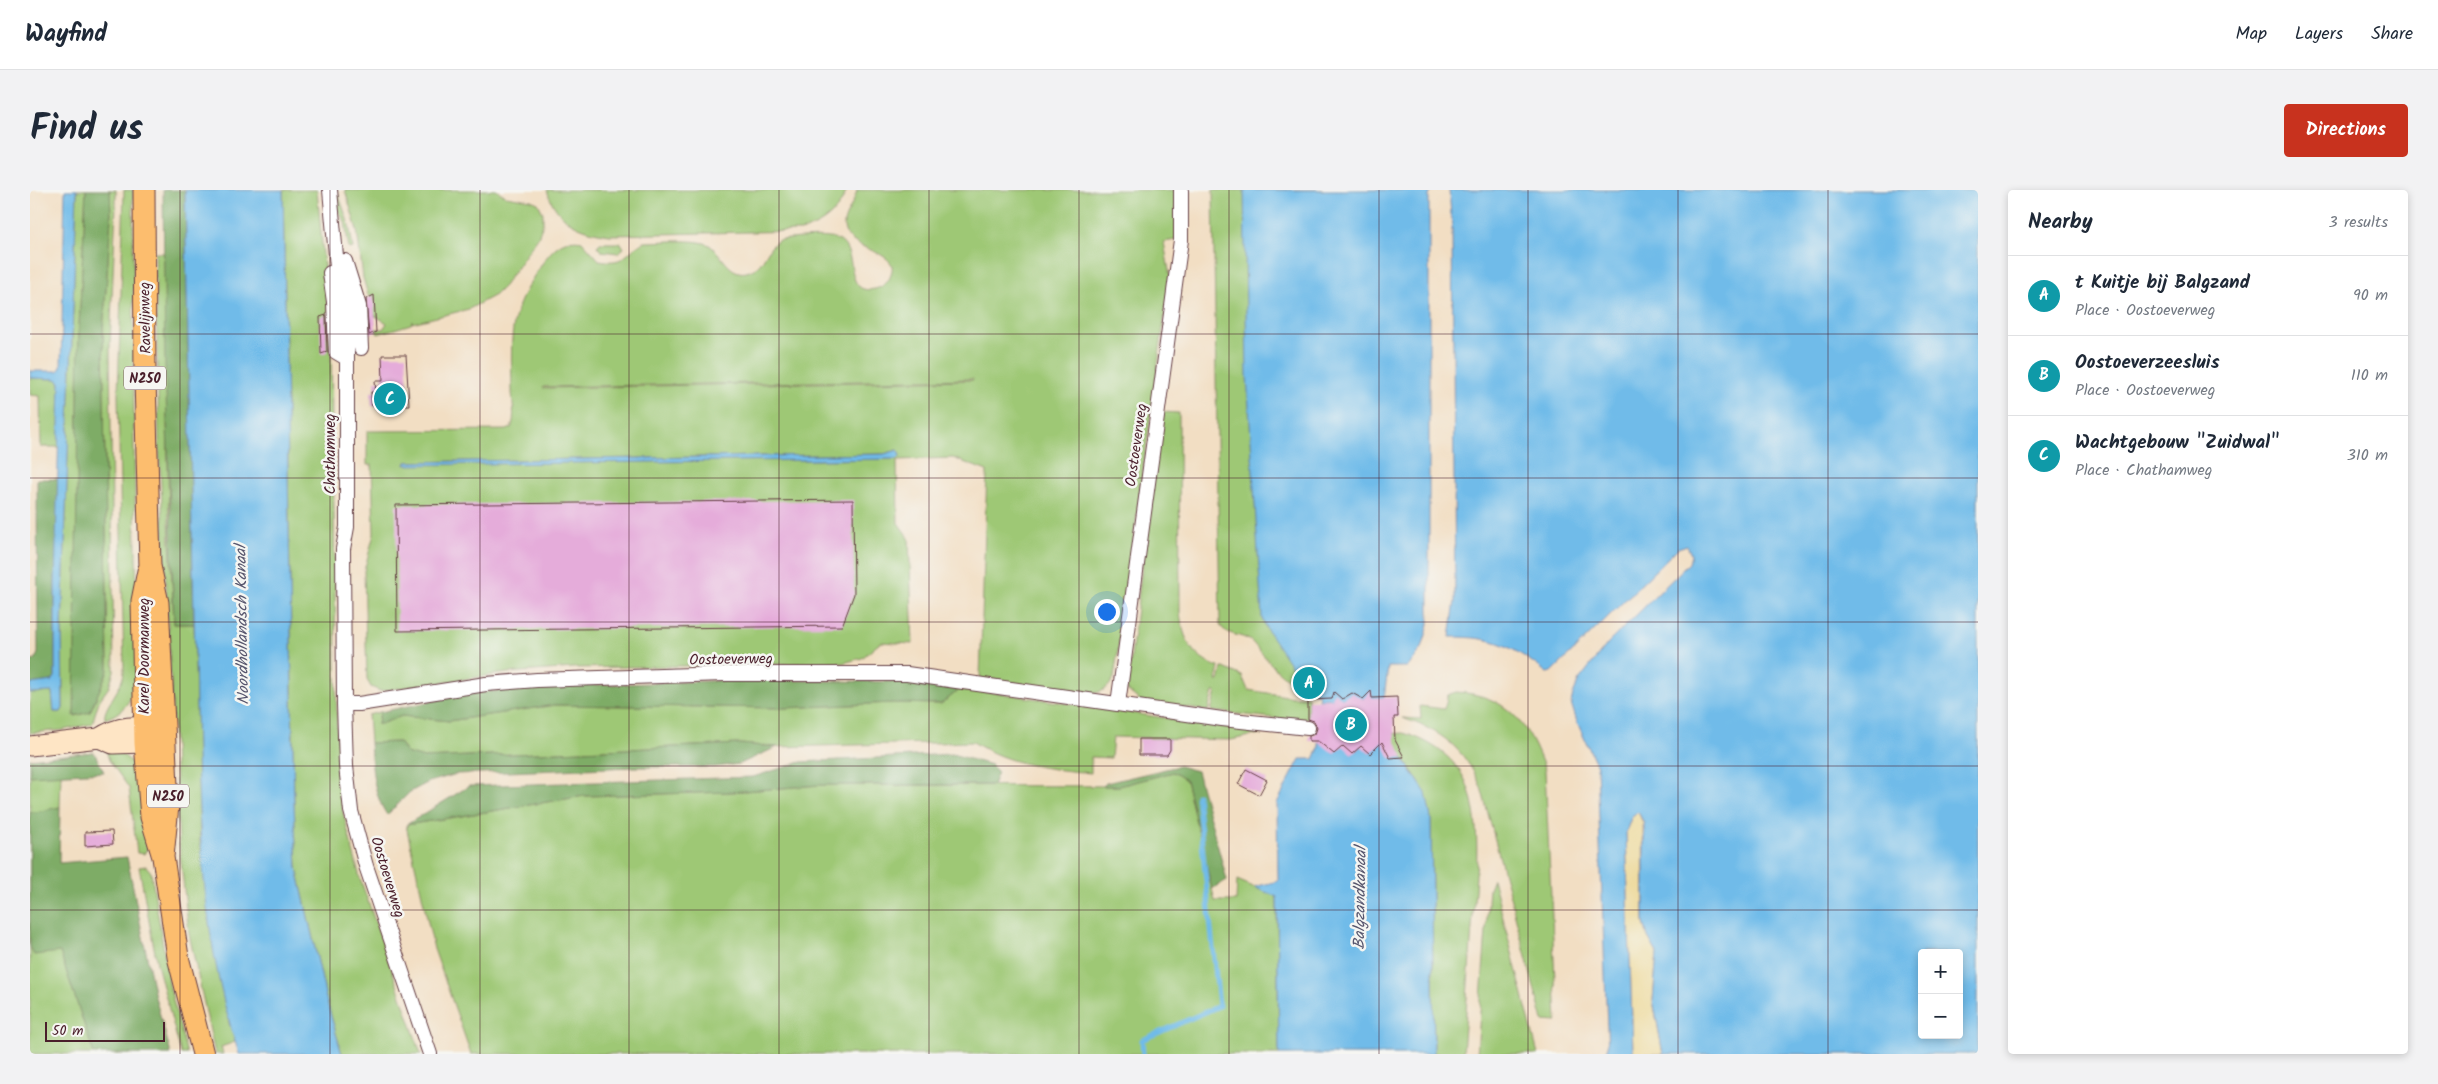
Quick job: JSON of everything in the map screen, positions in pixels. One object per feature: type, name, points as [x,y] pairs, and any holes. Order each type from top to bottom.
[{"type":"main road","name":"Ravelijnweg","points":[[144,190],[145,379],[150,566]]},
{"type":"main road","name":"Karel Doormanweg","points":[[150,566],[158,603],[168,806],[163,857]]},
{"type":"main road","name":"Karel Doormanweg","points":[[150,566],[142,601],[145,735],[150,817],[163,857],[178,956],[203,1054]]},
{"type":"street","name":"Chathamweg","points":[[323,190],[334,302],[336,352],[346,358]]},
{"type":"street","name":"Chathamweg","points":[[330,190],[337,267],[347,305],[347,527],[342,549]]},
{"type":"street","name":"Oostoeverweg","points":[[1118,704],[1181,240],[1181,190]]},
{"type":"street","name":"Chathamweg","points":[[332,211],[342,230],[346,267],[359,306],[361,348]]},
{"type":"street","name":"Oostoeverweg","points":[[342,549],[346,766],[351,811],[369,876],[430,1054]]},
{"type":"street","name":"Oostoeverweg","points":[[344,704],[359,704],[486,684],[528,680],[724,674],[907,674],[1222,719],[1308,728]]},
{"type":"street","points":[[30,746],[99,738],[113,744],[145,735],[164,734]]},
{"type":"green space","points":[[77,190],[86,190],[79,327],[75,716],[90,712],[108,670],[103,331],[111,217],[110,190],[116,190],[110,346],[114,671],[109,687],[99,701],[92,724],[64,730],[30,733],[30,693],[52,692],[54,712],[61,712],[63,708],[62,629]]},
{"type":"green space","points":[[86,190],[110,190],[111,217],[103,331],[108,670],[90,712],[74,716],[79,327]]},
{"type":"green space","points":[[124,190],[133,190],[134,449],[138,657],[135,686],[128,702],[115,715],[105,719],[106,710],[120,685],[124,672],[118,395]]},
{"type":"green space","points":[[163,190],[185,190],[194,624],[174,624],[165,364]]},
{"type":"green space","points":[[283,190],[317,190],[330,330],[328,330],[328,337],[331,337],[332,435],[329,437],[333,437],[337,735],[343,812],[360,878],[421,1054],[342,1054],[327,1002],[297,868],[294,804]]},
{"type":"green space","points":[[334,190],[337,190],[349,225],[353,248],[349,249],[345,222],[336,208]]},
{"type":"green space","points":[[345,190],[496,190],[506,196],[538,203],[543,213],[543,224],[538,237],[504,286],[495,295],[469,309],[412,323],[412,321],[411,324],[378,334],[375,329],[383,329],[387,323],[374,315],[363,278],[357,230]]},
{"type":"green space","points":[[547,190],[847,190],[844,198],[830,216],[817,225],[801,231],[610,235],[589,231],[571,223],[556,210]]},
{"type":"green space","points":[[857,190],[1176,190],[1176,240],[1164,242],[1170,277],[1114,678],[1110,685],[1102,691],[1090,694],[980,678],[987,471],[953,458],[897,460],[898,523],[909,538],[913,644],[881,642],[862,658],[843,663],[573,668],[507,673],[380,691],[371,687],[367,680],[364,571],[374,534],[372,465],[367,465],[367,431],[507,430],[511,428],[514,414],[511,353],[517,310],[531,281],[546,259],[558,246],[569,241],[582,241],[599,260],[608,261],[620,260],[644,242],[688,241],[704,243],[714,249],[732,269],[744,272],[756,268],[771,247],[779,240],[835,239],[846,247],[855,280],[859,286],[865,289],[881,287],[889,279],[892,265],[880,254],[856,243],[845,232],[844,223]],"holes":[[[973,380],[543,388],[543,387]],[[898,450],[900,456],[897,459],[405,464],[406,462],[884,454]]]},
{"type":"green space","points":[[1213,190],[1324,190],[1298,676],[1307,677],[1308,682],[1311,682],[1311,677],[1313,677],[1313,687],[1294,683],[1286,678],[1251,641],[1226,631],[1220,625]]},
{"type":"green space","points":[[600,243],[621,243],[624,248],[618,253],[601,251],[597,246]]},
{"type":"green space","points":[[155,253],[164,253],[169,521],[174,624],[194,624],[200,841],[229,1023],[235,1042],[221,1047],[223,1054],[215,1054],[189,934],[179,844],[159,445]]},
{"type":"green space","points":[[30,378],[56,379],[60,382],[59,447],[41,447],[40,396],[30,395]]},
{"type":"green space","points":[[1161,412],[1179,413],[1180,612],[1181,622],[1190,647],[1202,659],[1219,667],[1216,681],[1219,681],[1222,668],[1224,668],[1242,676],[1248,690],[1293,697],[1308,697],[1308,722],[1211,711],[1216,692],[1213,692],[1208,711],[1140,701],[1127,690]]},
{"type":"green space","points":[[37,479],[59,479],[55,582],[55,677],[52,681],[30,684],[30,661],[35,660],[38,653]]},
{"type":"green space","points":[[739,680],[912,682],[959,690],[941,704],[892,703],[784,708],[555,705],[449,721],[402,716],[378,725],[380,712],[467,694],[537,687]]},
{"type":"green space","points":[[959,690],[998,693],[1265,733],[1231,740],[1113,737],[1111,758],[1091,757],[1091,773],[1030,765],[1001,756],[973,742],[777,747],[740,744],[424,758],[406,753],[399,742],[370,743],[368,715],[380,712],[378,724],[402,716],[449,721],[555,705],[784,708],[892,703],[941,704]]},
{"type":"green space","points":[[1456,692],[1474,694],[1489,699],[1503,706],[1514,715],[1531,739],[1545,770],[1557,1022],[1543,1021],[1481,787],[1474,773],[1459,751],[1440,735],[1402,718],[1421,719],[1420,706],[1444,709],[1448,695]]},
{"type":"green space","points":[[1403,733],[1423,740],[1450,759],[1463,777],[1473,803],[1477,857],[1463,1054],[1434,1054],[1431,818],[1424,792],[1413,772],[1402,757],[1390,757],[1387,734]]},
{"type":"green space","points":[[399,742],[406,753],[424,758],[740,744],[777,747],[740,764],[715,767],[634,767],[457,774],[429,782],[410,792],[387,815],[376,790],[370,743]]},
{"type":"green space","points":[[106,750],[121,754],[132,762],[139,774],[146,802],[147,818],[148,847],[144,854],[137,853],[129,788],[109,760]]},
{"type":"green space","points":[[94,752],[104,772],[30,776],[30,759]]},
{"type":"green space","points":[[952,754],[991,765],[998,772],[993,785],[820,785],[731,792],[584,796],[406,825],[469,786],[753,777],[801,762]]},
{"type":"green space","points":[[1179,766],[1197,771],[1227,880],[1212,889],[1186,780],[1173,772],[1119,786],[1103,786],[1106,783]]},
{"type":"green space","points":[[1173,772],[1186,780],[1215,901],[1236,901],[1237,880],[1277,897],[1279,1054],[471,1054],[434,949],[406,825],[584,796],[731,792],[820,785],[1119,786]]},
{"type":"green space","points":[[30,774],[61,774],[60,807],[56,808],[60,952],[94,1054],[30,1054]]},
{"type":"green space","points":[[60,807],[59,863],[127,857],[155,997],[171,1054],[94,1054],[60,952],[34,955],[30,947],[30,813]]},
{"type":"green space","points":[[146,866],[151,872],[170,988],[187,1054],[181,1054],[157,964],[139,867]]},
{"type":"green space","points":[[1493,879],[1538,1054],[1477,1054],[1489,889]]},
{"type":"sand","points":[[1638,812],[1643,823],[1644,923],[1648,937],[1657,953],[1653,1000],[1663,1054],[1633,1054],[1626,832],[1631,818]]},
{"type":"water","points":[[65,190],[77,190],[62,629],[63,708],[61,712],[54,712],[52,692],[30,693],[30,684],[52,681],[55,677],[55,582],[60,382],[56,379],[30,378],[30,371],[58,371],[61,367]]},
{"type":"water","name":"Noordhollandsch Kanaal","points":[[185,190],[283,190],[294,804],[297,868],[327,1002],[342,1054],[239,1054],[225,1006],[214,957],[202,857],[197,757]]},
{"type":"water","points":[[1244,190],[1432,190],[1429,196],[1429,625],[1422,648],[1408,667],[1388,667],[1384,698],[1353,699],[1352,693],[1351,699],[1336,699],[1334,694],[1333,699],[1319,699],[1318,693],[1314,693],[1313,677],[1298,676],[1266,628],[1262,618],[1247,376]]},
{"type":"water","points":[[1449,190],[1978,190],[1978,1054],[1663,1054],[1653,1000],[1657,953],[1648,937],[1644,923],[1644,823],[1638,812],[1631,818],[1626,832],[1633,1054],[1608,1054],[1597,766],[1577,722],[1571,703],[1579,680],[1608,643],[1689,563],[1691,555],[1687,545],[1678,548],[1552,672],[1547,673],[1502,644],[1466,637],[1450,637],[1455,601],[1452,227]]},
{"type":"water","points":[[898,450],[900,456],[897,459],[405,465],[406,462],[884,454]]},
{"type":"water","name":"Balgzandkanaal","points":[[1367,741],[1367,751],[1370,754],[1372,741],[1384,741],[1390,757],[1402,757],[1426,793],[1431,818],[1434,1054],[1279,1054],[1277,897],[1254,887],[1278,881],[1277,803],[1300,759],[1314,759],[1319,748],[1319,742],[1331,742],[1331,751],[1334,754],[1337,749],[1349,742],[1352,754]]},
{"type":"building","points":[[374,295],[376,332],[369,335],[366,299]]},
{"type":"building","points":[[326,315],[327,352],[321,354],[320,317]]},
{"type":"building","points":[[382,355],[406,355],[409,405],[372,406],[371,392],[376,392],[375,381],[383,381]]},
{"type":"building","points":[[853,500],[854,594],[842,626],[397,631],[396,505]]},
{"type":"building","points":[[1371,691],[1372,698],[1397,697],[1398,717],[1394,717],[1395,740],[1404,757],[1390,758],[1382,742],[1370,754],[1361,746],[1352,754],[1343,746],[1334,754],[1318,741],[1309,741],[1309,736],[1315,734],[1317,728],[1314,721],[1308,719],[1308,700],[1332,699],[1334,692],[1342,699],[1352,693],[1363,699]]},
{"type":"building","points":[[1139,739],[1170,739],[1170,750],[1167,755],[1139,755]]},
{"type":"building","points":[[1246,769],[1267,780],[1259,795],[1238,784]]},
{"type":"building","points":[[112,831],[113,844],[85,846],[85,832]]},
{"type":"waterway","points":[[1143,1054],[1142,1040],[1219,1006],[1197,795]]},
{"type":"place","name":"Wachtgebouw \"Zuidwal\"","points":[[390,399]]},
{"type":"place","name":"t Kuitje bij Balgzand","points":[[1309,683]]},
{"type":"place","name":"Oostoeverzeesluis","points":[[1351,725]]}]
